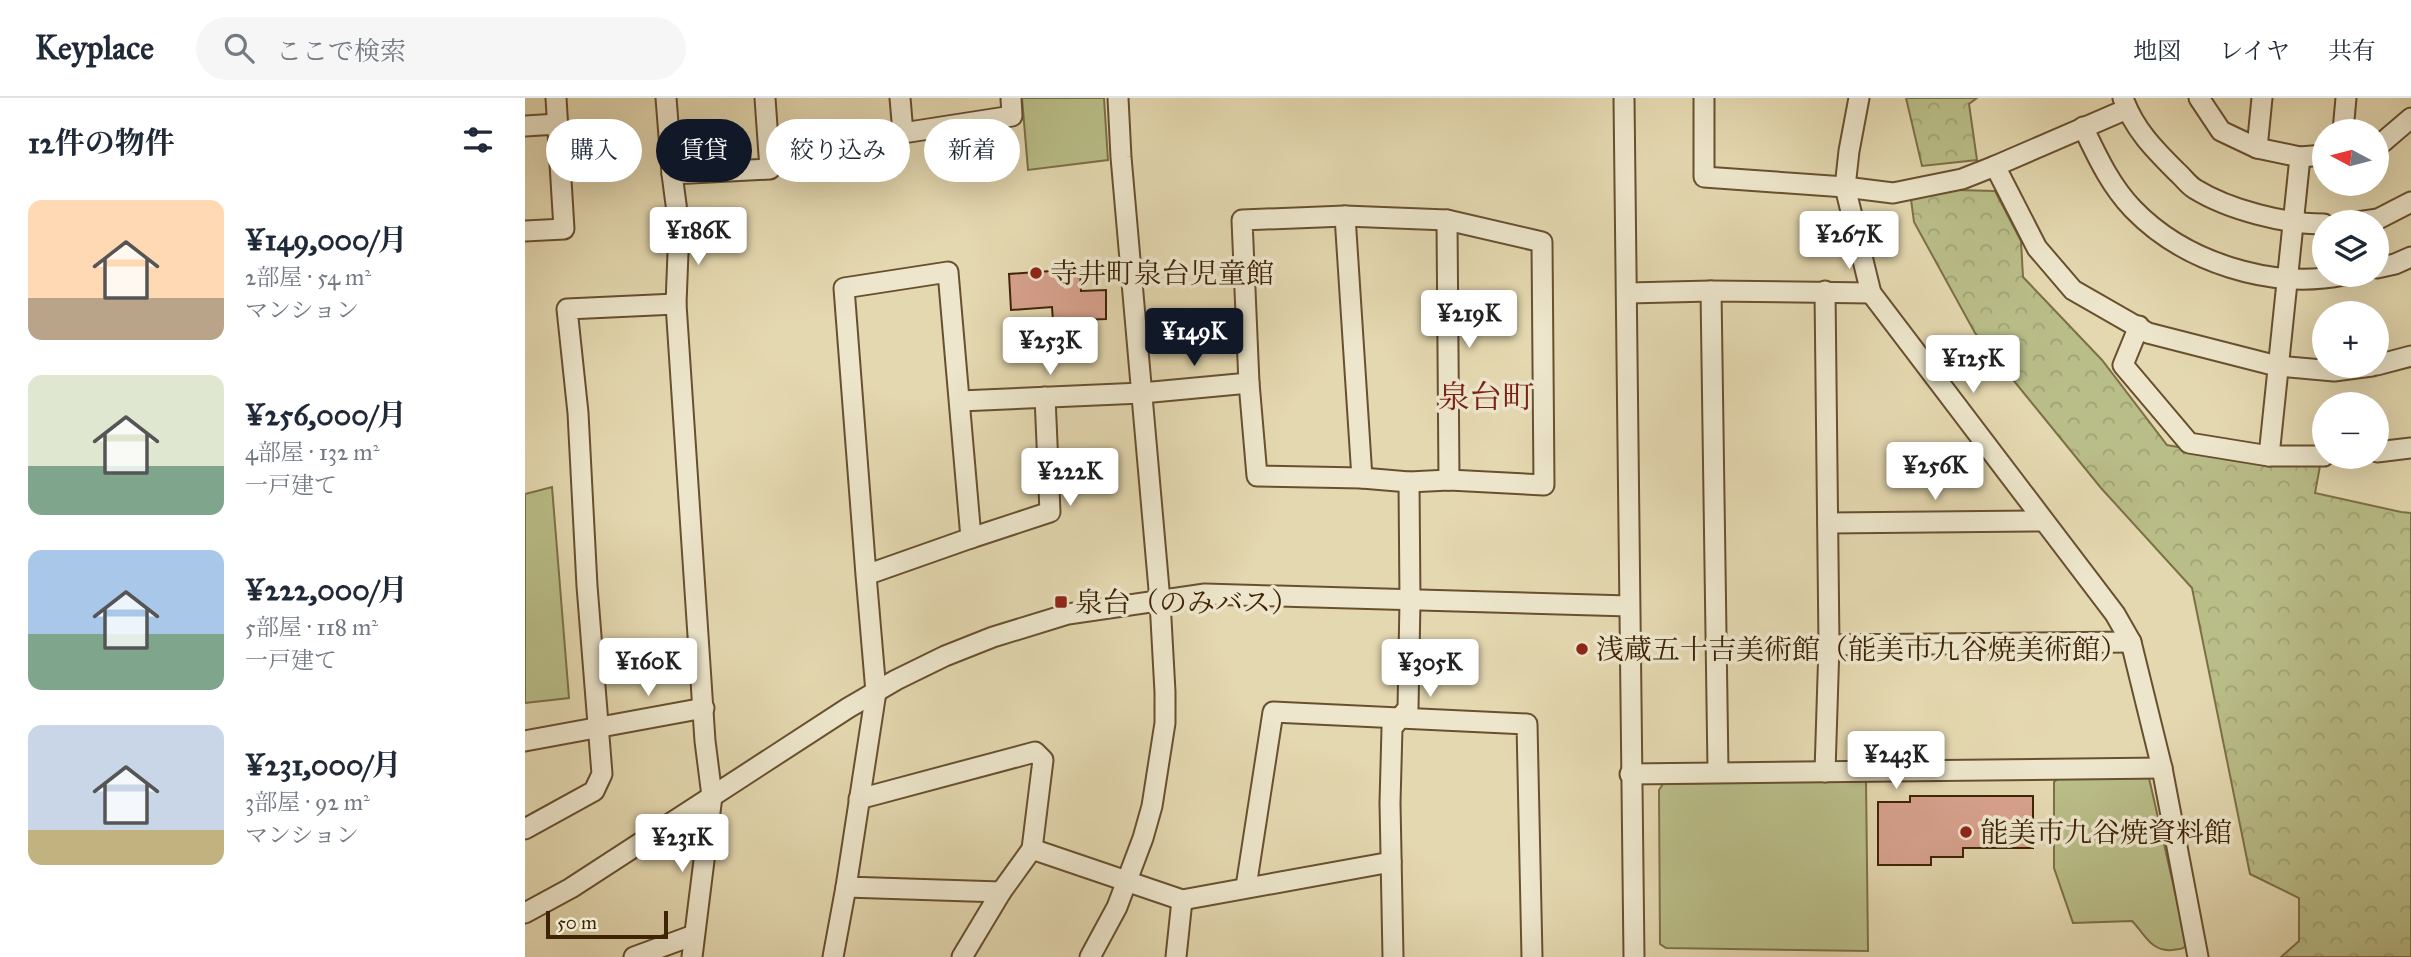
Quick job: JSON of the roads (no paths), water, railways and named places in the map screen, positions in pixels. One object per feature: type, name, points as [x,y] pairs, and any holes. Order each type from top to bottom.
[{"type":"street","points":[[556,98],[558,119]]},
{"type":"street","points":[[666,98],[667,119]]},
{"type":"street","points":[[752,171],[770,170],[765,98]]},
{"type":"street","points":[[900,98],[903,133],[1012,116],[1011,98]]},
{"type":"street","points":[[1090,957],[1129,880],[1152,806],[1165,723],[1160,601],[1118,98]]},
{"type":"street","points":[[1624,98],[1634,957]]},
{"type":"street","points":[[1704,98],[1705,177],[1893,193],[1962,179],[2083,127],[2125,103],[2153,150],[2192,188],[2214,200],[2241,209],[2312,222]]},
{"type":"street","points":[[1859,98],[1845,187],[1871,293],[2115,614],[2131,642],[2162,768],[2197,957]]},
{"type":"street","points":[[2199,98],[2221,131],[2257,148],[2300,157],[2312,156]]},
{"type":"street","points":[[2257,148],[2262,98]]},
{"type":"street","points":[[2344,119],[2347,98]]},
{"type":"street","points":[[2389,137],[2411,118]]},
{"type":"street","points":[[525,126],[546,125]]},
{"type":"street","points":[[2083,127],[2103,169],[2132,208],[2168,239],[2208,258],[2253,274],[2287,279],[2312,277]]},
{"type":"street","points":[[2269,456],[2300,157]]},
{"type":"street","points":[[1995,166],[2037,248],[2073,290],[2148,333],[2277,366],[2312,369]]},
{"type":"street","points":[[525,231],[564,229],[561,182]]},
{"type":"street","points":[[672,182],[679,228],[676,304],[712,796],[692,957]]},
{"type":"street","points":[[2389,213],[2411,202]]},
{"type":"street","points":[[1345,216],[1362,478]]},
{"type":"street","points":[[1345,216],[1447,220],[1542,242],[1543,485],[1257,475],[1249,383],[1243,220],[1345,216]]},
{"type":"street","points":[[1447,220],[1449,480]]},
{"type":"street","points":[[2389,265],[2411,257]]},
{"type":"street","points":[[833,957],[876,692],[844,288],[948,272],[971,538]]},
{"type":"street","points":[[1628,293],[1825,290],[1871,293]]},
{"type":"street","points":[[1825,290],[1829,645],[1825,772]]},
{"type":"street","points":[[1711,291],[1718,771]]},
{"type":"street","points":[[525,829],[594,790],[602,774],[587,586],[578,413],[567,309],[676,304]]},
{"type":"street","points":[[2139,326],[2123,365],[2189,443],[2269,456],[2312,456]]},
{"type":"street","points":[[2389,361],[2411,356]]},
{"type":"street","points":[[960,401],[1142,393],[1249,383]]},
{"type":"street","points":[[866,575],[1050,512],[1045,397]]},
{"type":"street","points":[[2389,451],[2411,448]]},
{"type":"street","points":[[1394,957],[1391,862],[1392,729],[1408,708],[1411,601],[1409,482]]},
{"type":"street","points":[[1828,523],[2043,521]]},
{"type":"street","points":[[525,913],[571,888],[876,692],[945,656],[1068,614],[1205,594],[1629,606]]},
{"type":"street","points":[[1829,645],[2131,642]]},
{"type":"street","points":[[525,741],[704,708]]},
{"type":"street","points":[[1246,887],[1273,712],[1527,723],[1532,957]]},
{"type":"street","points":[[859,799],[1035,752],[1043,760],[1032,849],[961,957]]},
{"type":"street","points":[[1630,774],[2162,768]]},
{"type":"street","points":[[1032,849],[1182,900],[1391,862]]},
{"type":"street","points":[[846,887],[1002,892]]},
{"type":"street","points":[[1176,957],[1182,900]]},
{"type":"street","points":[[634,957],[694,935]]},
{"type":"place","name":"寺井町泉台児童館","points":[[1036,273]]},
{"type":"place","name":"泉台（のみバス）","points":[[1061,602]]},
{"type":"place","name":"浅蔵五十吉美術館（能美市九谷焼美術館）","points":[[1582,649]]},
{"type":"place","name":"能美市九谷焼資料館","points":[[1966,832]]},
{"type":"district","name":"泉台町","points":[[1486,397]]}]
